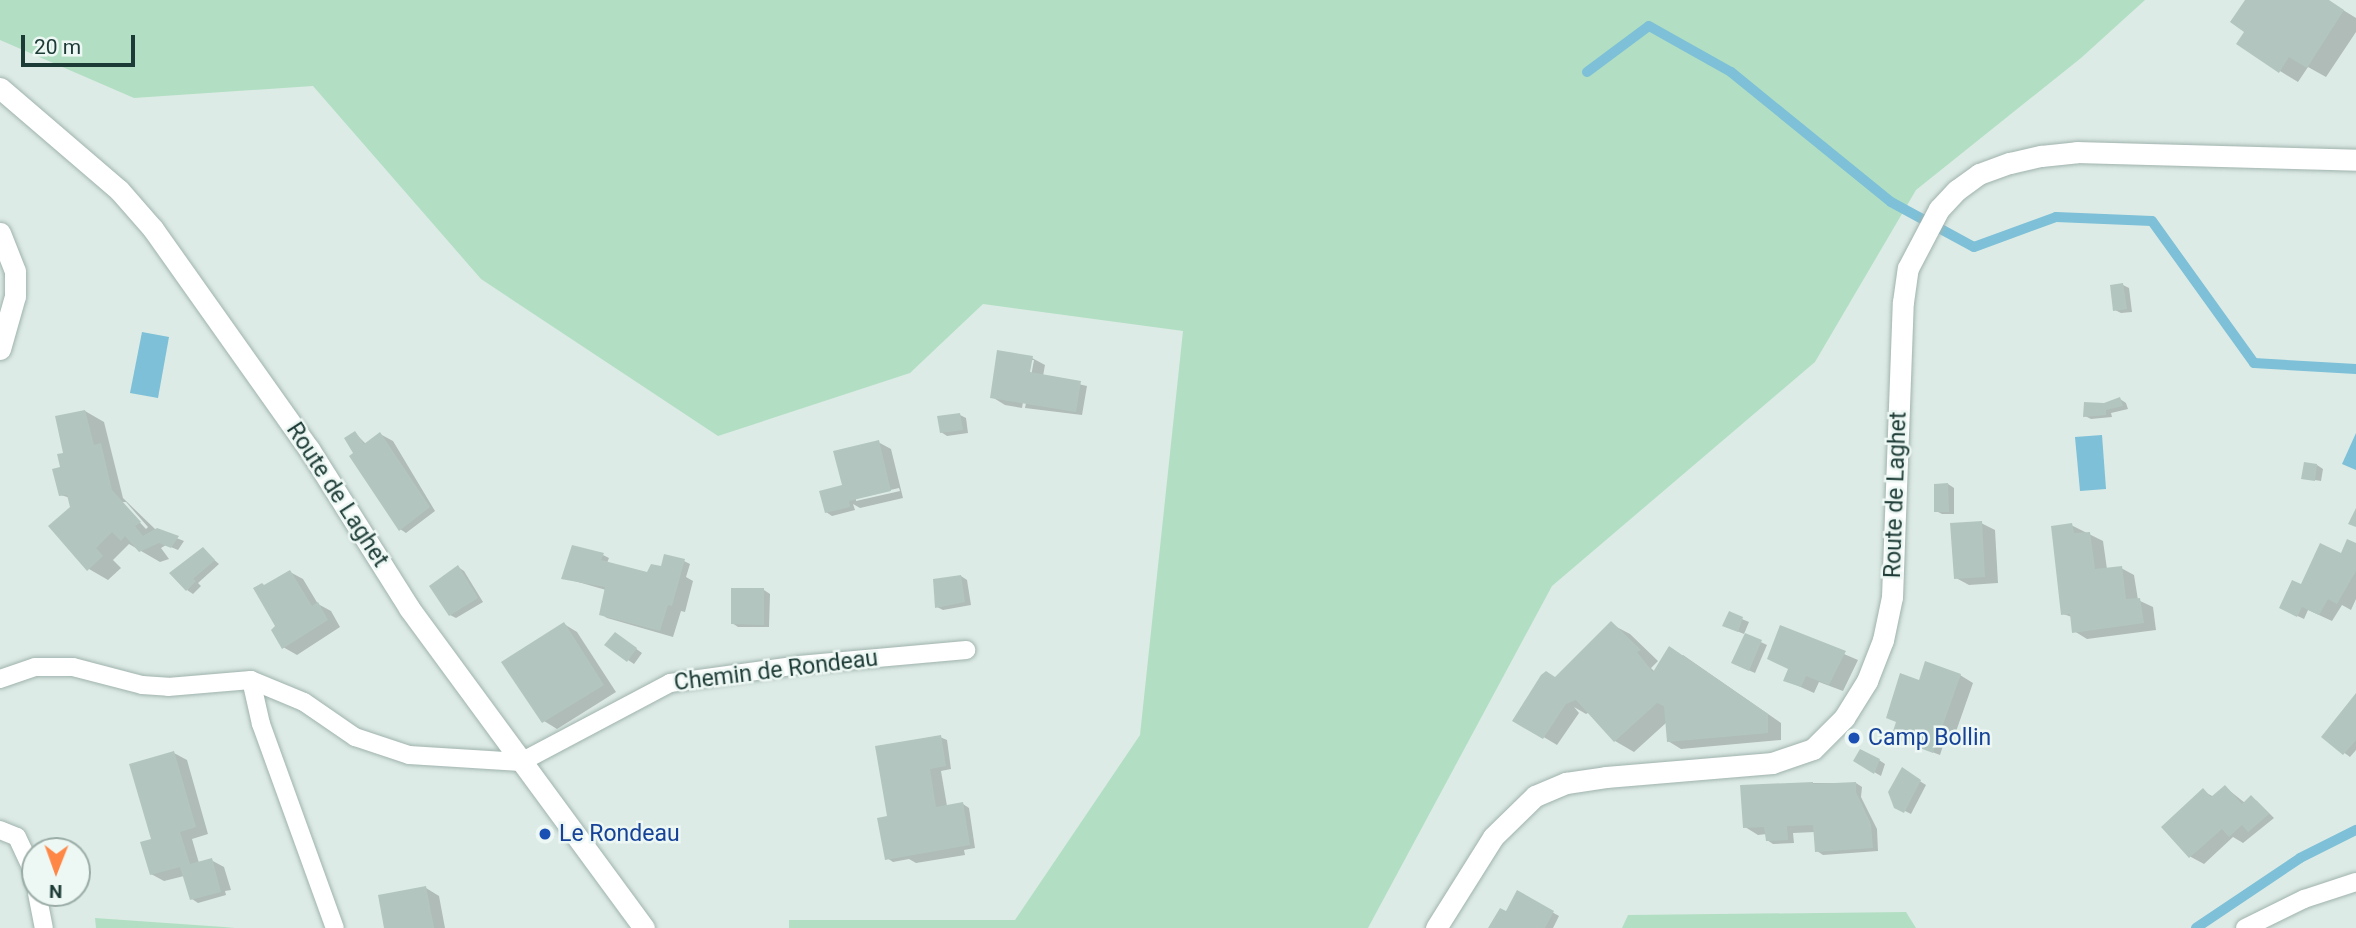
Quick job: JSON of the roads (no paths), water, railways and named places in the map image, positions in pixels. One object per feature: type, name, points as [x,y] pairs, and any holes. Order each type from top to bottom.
[{"type":"main road","name":"Route de Laghet","points":[[0,88],[119,190],[153,229],[309,449],[409,608],[521,762],[579,835],[644,928]]},
{"type":"main road","name":"Route de Laghet","points":[[1436,928],[1493,837],[1535,796],[1566,783],[1605,777],[1772,763],[1813,749],[1844,718],[1867,681],[1883,640],[1892,597],[1903,302],[1908,268],[1939,209],[1979,174],[2041,156],[2077,152],[2356,160]]},
{"type":"main road","points":[[0,233],[15,271],[15,296],[0,349]]},
{"type":"lane","name":"Chemin de Rondeau","points":[[521,762],[670,683],[799,665],[967,650]]},
{"type":"lane","points":[[0,679],[35,667],[74,667],[142,685],[168,687],[251,680],[304,702],[355,737],[409,755],[521,762]]},
{"type":"lane","points":[[251,680],[261,724],[335,928]]},
{"type":"lane","points":[[0,830],[17,837],[21,845]]},
{"type":"lane","points":[[2245,928],[2304,899],[2356,882]]},
{"type":"lane","points":[[40,907],[44,928]]},
{"type":"water","points":[[142,332],[169,337],[158,398],[130,393]]},
{"type":"water","points":[[2356,433],[2356,470],[2342,464]]},
{"type":"water","points":[[2102,435],[2106,489],[2080,491],[2075,437]]},
{"type":"waterway","points":[[1587,72],[1649,26],[1731,72],[1891,202],[1974,247],[2056,217],[2152,221],[2254,363],[2356,369]]},
{"type":"waterway","points":[[2196,928],[2300,858],[2356,830]]},
{"type":"place","name":"Camp Bollin","points":[[1854,738]]},
{"type":"place","name":"Le Rondeau","points":[[545,834]]}]
